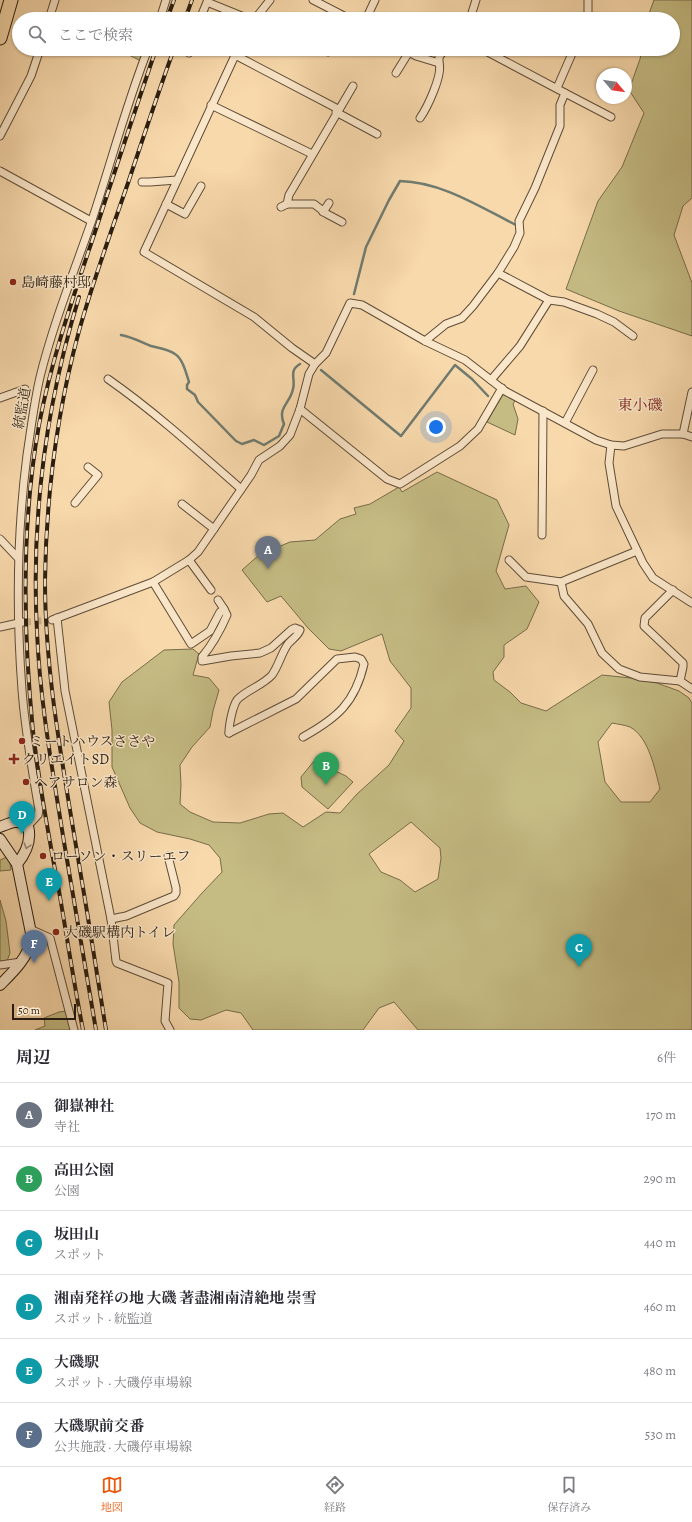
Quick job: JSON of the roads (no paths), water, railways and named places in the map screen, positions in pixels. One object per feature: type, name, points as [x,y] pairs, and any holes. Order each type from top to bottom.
[{"type":"highway","points":[[0,38],[11,0]]},
{"type":"street","points":[[51,12],[55,0]]},
{"type":"street","points":[[162,12],[166,0]]},
{"type":"street","points":[[261,12],[270,0]]},
{"type":"street","points":[[313,0],[335,12]]},
{"type":"street","points":[[369,12],[375,0]]},
{"type":"street","points":[[472,12],[476,0]]},
{"type":"street","points":[[588,0],[588,12]]},
{"type":"street","points":[[203,12],[207,1],[233,12]]},
{"type":"street","points":[[0,136],[31,76],[38,56]]},
{"type":"street","name":"統監道","points":[[28,826],[38,815],[39,810],[24,706],[18,558],[32,416],[48,344],[91,221],[146,56]]},
{"type":"street","points":[[235,56],[166,204],[141,251],[254,317],[292,348],[315,364]]},
{"type":"street","points":[[244,56],[337,110],[373,134]]},
{"type":"street","points":[[396,73],[403,56]]},
{"type":"street","points":[[416,56],[438,63]]},
{"type":"street","points":[[420,118],[437,82],[440,72],[438,63],[441,56]]},
{"type":"street","points":[[495,56],[611,117]]},
{"type":"street","points":[[557,88],[571,56]]},
{"type":"street","points":[[342,222],[323,212],[314,204],[284,205],[337,110],[353,86]]},
{"type":"street","points":[[425,341],[446,324],[462,318],[474,306],[498,273],[517,240],[520,233],[519,222],[535,188],[560,126],[560,105],[565,93]]},
{"type":"street","points":[[212,105],[312,154]]},
{"type":"street","points":[[0,171],[91,221]]},
{"type":"street","points":[[142,182],[177,180]]},
{"type":"street","points":[[166,204],[186,214],[201,186]]},
{"type":"street","points":[[323,212],[328,202]]},
{"type":"street","points":[[498,273],[549,300],[564,302],[597,314],[614,322],[633,336]]},
{"type":"street","points":[[170,1030],[165,1019],[168,983],[117,963],[116,961],[111,919],[65,691],[54,619],[96,605],[153,582],[189,560],[198,552],[262,457],[280,446],[290,435],[300,409],[309,374],[315,364],[326,353],[349,300],[362,305],[425,341],[464,360],[502,388],[586,436],[611,445],[624,446],[662,434],[683,434],[692,437]]},
{"type":"street","points":[[491,380],[520,346],[549,300]]},
{"type":"street","points":[[565,424],[593,370]]},
{"type":"street","points":[[108,379],[164,421],[241,490]]},
{"type":"street","points":[[300,409],[387,479],[400,484],[460,446],[478,429],[502,388]]},
{"type":"street","points":[[0,398],[25,389]]},
{"type":"street","points":[[683,434],[692,392]]},
{"type":"street","points":[[542,535],[543,412]]},
{"type":"street","points":[[611,445],[608,463],[616,506],[643,563],[653,578],[692,603]]},
{"type":"street","points":[[75,503],[98,475],[88,467]]},
{"type":"street","points":[[182,504],[214,529]]},
{"type":"street","points":[[0,540],[18,558]]},
{"type":"street","points":[[509,560],[526,577],[561,582],[637,550]]},
{"type":"street","points":[[189,560],[211,590]]},
{"type":"street","points":[[153,582],[191,644],[210,631],[220,612],[224,609]]},
{"type":"street","points":[[561,582],[564,596],[588,624],[602,653],[619,669],[640,677],[680,681],[692,689]]},
{"type":"street","points":[[673,590],[645,618],[644,623],[645,628],[683,663],[680,681]]},
{"type":"street","points":[[218,600],[227,615],[212,646],[202,657],[202,661],[260,653],[271,648],[291,630],[298,628],[300,630],[288,645],[272,674],[252,690],[237,698],[229,733],[296,699],[337,659],[355,657],[360,658],[363,662],[364,664],[358,686],[347,703],[324,725],[303,737]]},
{"type":"street","points":[[0,627],[21,622]]},
{"type":"street","points":[[0,827],[15,822],[21,822],[28,826],[30,833],[28,848],[17,864]]},
{"type":"street","points":[[0,839],[17,864],[30,929],[31,943],[21,962],[0,986]]},
{"type":"street","points":[[111,919],[126,916],[174,896],[176,893],[176,888],[168,856]]},
{"type":"street","points":[[30,929],[50,938],[74,1030]]},
{"type":"street","points":[[0,965],[21,962]]},
{"type":"waterway","points":[[354,294],[366,247],[400,181],[416,182],[446,191],[475,203],[516,225]]},
{"type":"waterway","points":[[121,335],[172,352],[178,356],[184,366],[189,382],[187,389],[195,395],[198,402],[236,441],[242,444],[254,440],[264,445],[279,436],[284,424],[282,418],[283,409],[294,385],[293,372],[294,369],[300,364]]},
{"type":"waterway","points":[[321,370],[401,436],[455,365],[472,379],[488,396]]},
{"type":"tunnel","points":[[24,622],[52,620]]},
{"type":"railway","points":[[170,12],[174,0]]},
{"type":"railway","points":[[188,12],[192,0]]},
{"type":"railway","points":[[83,1030],[44,811],[33,731],[27,655],[26,616],[29,501],[39,425],[57,349],[154,56]]},
{"type":"railway","points":[[106,1030],[61,757],[50,670],[47,640],[45,581],[50,486],[59,424],[71,362],[79,331],[102,257],[171,56]]},
{"type":"railway","points":[[79,297],[67,338],[58,379],[43,463],[36,548],[36,590],[37,632],[41,685],[48,738],[96,1030]]},
{"type":"place","name":"島崎藤村邸","points":[[13,282]]},
{"type":"place","name":"御嶽神社","points":[[268,569]]},
{"type":"place","name":"ミートハウスささや","points":[[22,741]]},
{"type":"place","name":"クリエイトSD","points":[[14,759]]},
{"type":"place","name":"ヘアサロン森","points":[[26,782]]},
{"type":"place","name":"高田公園","points":[[326,785]]},
{"type":"place","name":"湘南発祥の地 大磯 著盡湘南清絶地 崇雪","points":[[22,834]]},
{"type":"place","name":"ローソン・スリーエフ","points":[[43,856]]},
{"type":"place","name":"大磯駅","points":[[49,901]]},
{"type":"place","name":"大磯駅構内トイレ","points":[[56,932]]},
{"type":"place","name":"大磯駅前交番","points":[[34,963]]},
{"type":"place","name":"坂田山","points":[[579,967]]},
{"type":"district","name":"東小磯","points":[[640,405]]}]
